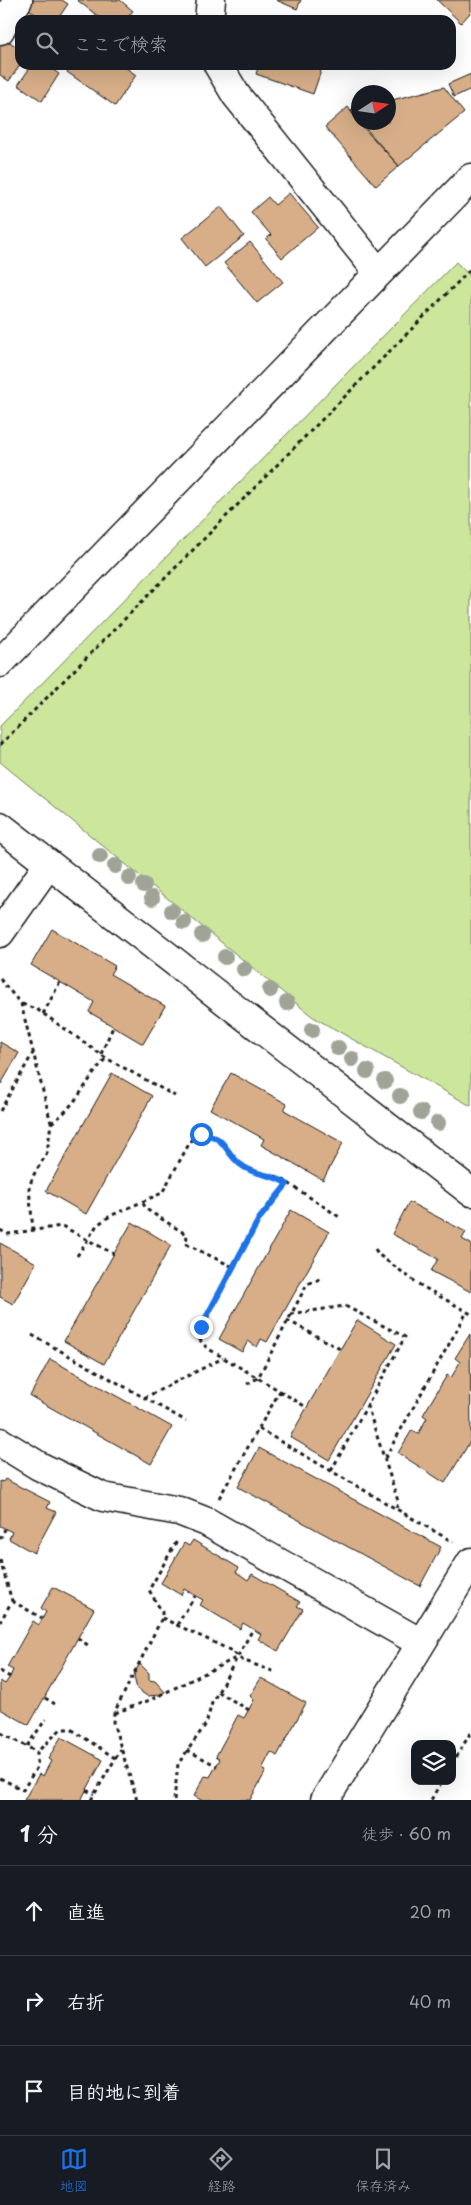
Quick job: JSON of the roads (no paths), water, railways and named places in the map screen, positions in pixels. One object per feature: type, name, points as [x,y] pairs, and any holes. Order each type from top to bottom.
[{"type":"street","points":[[0,30],[18,0]]},
{"type":"street","points":[[210,15],[212,0]]},
{"type":"street","points":[[221,70],[236,94],[378,272]]},
{"type":"street","points":[[0,663],[471,178]]},
{"type":"street","points":[[0,826],[471,1192]]},
{"type":"street","points":[[0,933],[48,865]]},
{"type":"street","points":[[0,1442],[39,1466],[103,1497],[179,1511],[206,1522],[421,1643]]},
{"type":"street","points":[[325,1800],[421,1643],[463,1553]]}]
